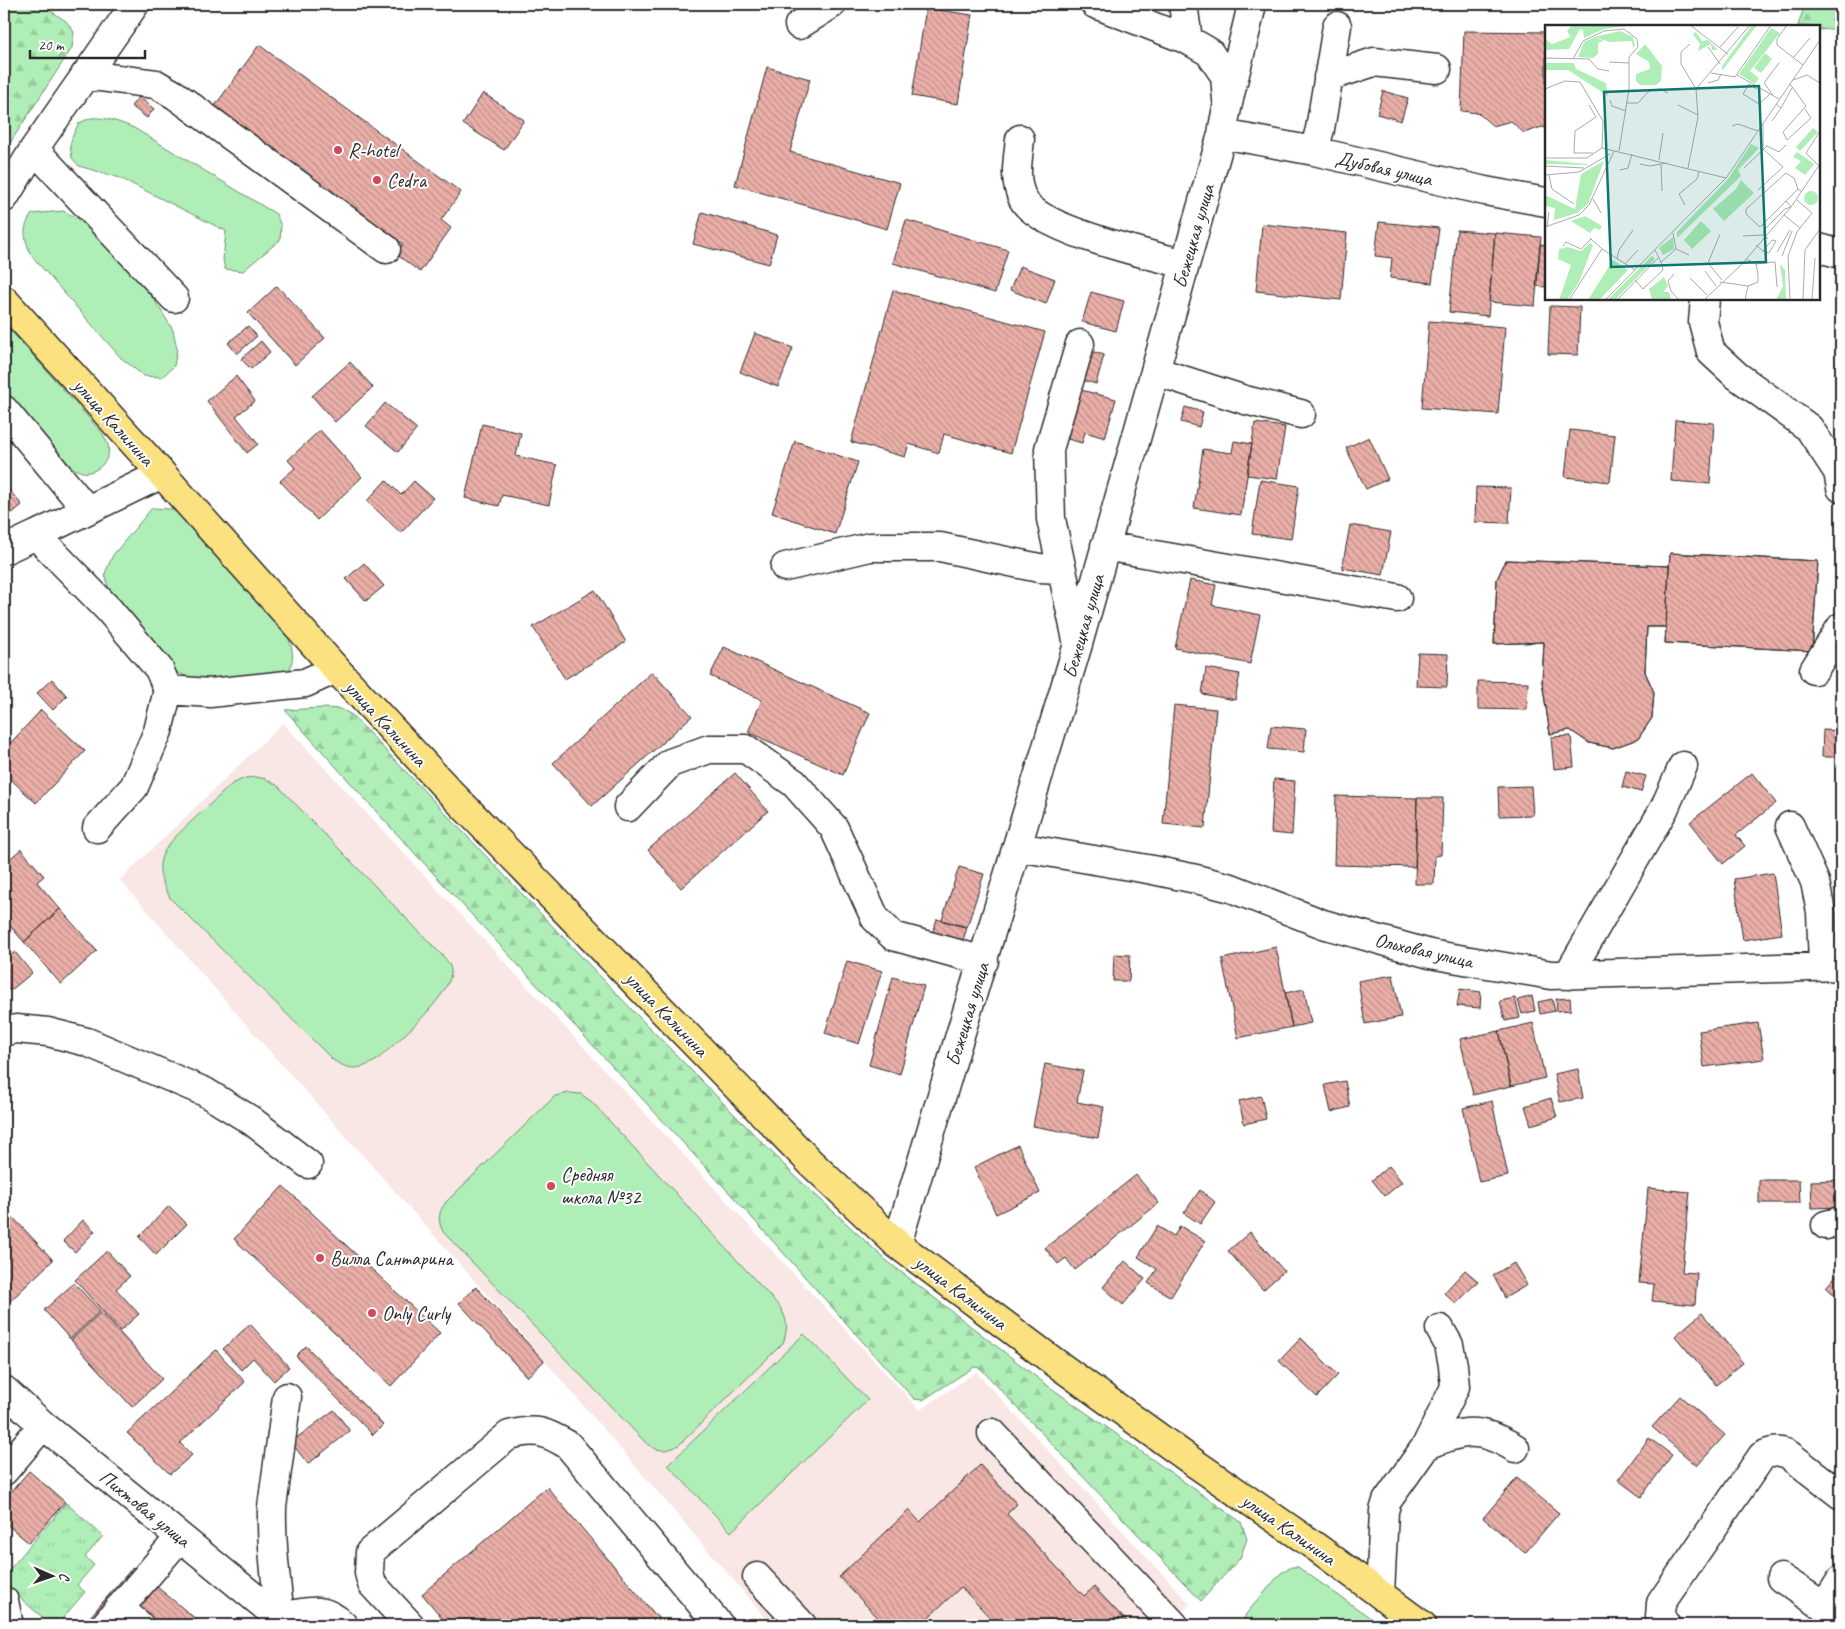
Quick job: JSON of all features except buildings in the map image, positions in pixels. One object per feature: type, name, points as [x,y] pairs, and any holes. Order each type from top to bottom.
[{"type":"main road","name":"улица Калинина","points":[[4,300],[336,669],[450,792],[804,1156],[897,1244],[1053,1361],[1422,1625]]},
{"type":"street","points":[[4,198],[34,148],[135,4]]},
{"type":"street","points":[[799,25],[832,4]]},
{"type":"street","points":[[1095,4],[1188,40],[1209,52],[1225,76],[1227,104]]},
{"type":"street","points":[[1183,4],[1188,40]]},
{"type":"street","name":"Бежецкая улица","points":[[897,1244],[984,961],[1078,644],[1222,134],[1227,104],[1252,4]]},
{"type":"street","points":[[1314,151],[1320,129],[1337,26]]},
{"type":"street","points":[[1328,78],[1374,62],[1437,69]]},
{"type":"street","points":[[85,74],[156,84],[176,95],[386,249]]},
{"type":"street","name":"Дубовая улица","points":[[1222,134],[1314,151],[1485,191],[1545,202]]},
{"type":"street","points":[[1020,139],[1016,178],[1023,200],[1036,214],[1082,234],[1185,264]]},
{"type":"street","points":[[34,148],[174,298]]},
{"type":"street","points":[[1820,248],[1841,254]]},
{"type":"street","points":[[1705,300],[1703,322],[1711,352],[1736,375],[1809,428],[1838,472],[1841,488]]},
{"type":"street","points":[[1078,644],[1051,519],[1049,449],[1080,344]]},
{"type":"street","points":[[1154,371],[1245,400],[1301,414]]},
{"type":"street","points":[[4,410],[87,510]]},
{"type":"street","points":[[4,550],[162,474]]},
{"type":"street","points":[[36,535],[109,610],[159,669],[168,690],[158,731],[134,787],[97,828]]},
{"type":"street","points":[[1105,546],[1397,598]]},
{"type":"street","points":[[785,567],[870,547],[940,547],[1039,568],[1062,569]]},
{"type":"street","points":[[1814,670],[1841,627]]},
{"type":"street","points":[[168,690],[210,693],[304,683],[336,669]]},
{"type":"street","points":[[628,807],[670,763],[709,749],[746,749],[794,783],[834,828],[875,918],[893,936],[984,961]]},
{"type":"street","points":[[1568,975],[1664,809],[1683,766]]},
{"type":"street","points":[[1790,826],[1815,882],[1832,966]]},
{"type":"street","name":"Ольховая улица","points":[[1018,847],[1153,870],[1232,888],[1323,924],[1430,954],[1551,975],[1832,966]]},
{"type":"street","points":[[4,1032],[16,1029],[48,1032],[86,1042],[206,1092],[252,1121],[308,1164]]},
{"type":"street","points":[[1380,1594],[1384,1511],[1387,1501],[1426,1446],[1455,1388],[1449,1345],[1440,1329]]},
{"type":"street","name":"Пихтовая улица","points":[[4,1390],[43,1425],[180,1537],[281,1623]]},
{"type":"street","points":[[287,1397],[271,1524],[272,1551],[281,1623],[318,1610],[330,1614],[343,1625]]},
{"type":"street","points":[[4,1471],[43,1425]]},
{"type":"street","points":[[410,1625],[372,1584],[369,1573],[370,1552],[509,1435],[528,1430],[547,1433],[568,1446],[720,1625]]},
{"type":"street","points":[[992,1433],[1174,1625]]},
{"type":"street","points":[[1426,1446],[1448,1436],[1480,1433],[1496,1437],[1515,1448]]},
{"type":"street","points":[[1666,1625],[1660,1617],[1661,1603],[1762,1456],[1770,1451],[1780,1451],[1788,1454],[1841,1495]]},
{"type":"street","points":[[121,1620],[180,1537]]},
{"type":"street","points":[[757,1577],[802,1625]]},
{"type":"street","points":[[1781,1578],[1833,1614],[1841,1580]]},
{"type":"street","points":[[4,1601],[9,1625]]},
{"type":"shaded area","name":"Средняя школа №32","points":[[283,723],[920,1410],[976,1372],[1190,1604],[1170,1625],[772,1625],[514,1325],[120,880]]},
{"type":"green space","points":[[4,4],[40,4],[66,21],[74,32],[72,48],[4,152]]},
{"type":"green space","points":[[1805,4],[1841,4],[1841,28],[1820,30],[1820,25],[1798,25]]},
{"type":"green space","points":[[91,118],[108,119],[134,128],[276,214],[281,226],[280,240],[243,271],[225,269],[223,260],[226,231],[120,178],[79,166],[72,158],[70,145],[79,123]]},
{"type":"green space","points":[[63,211],[85,222],[126,264],[155,301],[173,330],[177,349],[174,366],[162,377],[144,376],[121,358],[30,254],[25,229],[32,214]]},
{"type":"green space","points":[[4,323],[103,434],[109,450],[108,456],[98,468],[93,471],[82,472],[71,467],[4,388]]},
{"type":"green space","points":[[152,508],[171,509],[181,515],[283,627],[292,649],[291,666],[288,672],[280,671],[235,678],[190,678],[169,669],[108,587],[105,573],[113,555]]},
{"type":"green space","points":[[341,709],[352,715],[636,1014],[795,1176],[887,1261],[1044,1383],[1241,1522],[1247,1539],[1240,1558],[1201,1601],[980,1368],[974,1367],[923,1400],[914,1399],[737,1201],[383,819],[285,710]]},
{"type":"green space","points":[[256,777],[266,779],[278,786],[441,954],[450,966],[449,981],[433,1006],[377,1060],[365,1066],[355,1068],[345,1066],[333,1060],[171,899],[164,886],[160,874],[160,864],[167,846],[232,784],[245,778]]},
{"type":"green space","points":[[569,1093],[581,1094],[592,1102],[780,1307],[785,1316],[786,1333],[783,1343],[679,1445],[670,1449],[654,1448],[646,1443],[444,1233],[440,1225],[440,1213],[446,1202],[555,1096]]},
{"type":"green space","points":[[804,1334],[868,1400],[731,1532],[668,1465]]},
{"type":"green space","points":[[66,1503],[103,1536],[85,1557],[94,1565],[77,1585],[85,1592],[57,1625],[51,1625],[4,1584],[4,1576]]},
{"type":"green space","points":[[1291,1567],[1298,1567],[1372,1619],[1377,1625],[1245,1625],[1244,1619],[1246,1614],[1281,1573]]},
{"type":"place","name":"R-hotel","points":[[338,150]]},
{"type":"place","name":"Cedra","points":[[377,180]]},
{"type":"place","name":"Средняя школа №32","points":[[551,1186]]},
{"type":"place","name":"Вилла Сантарина","points":[[320,1258]]},
{"type":"place","name":"Only Curly","points":[[372,1313]]}]
